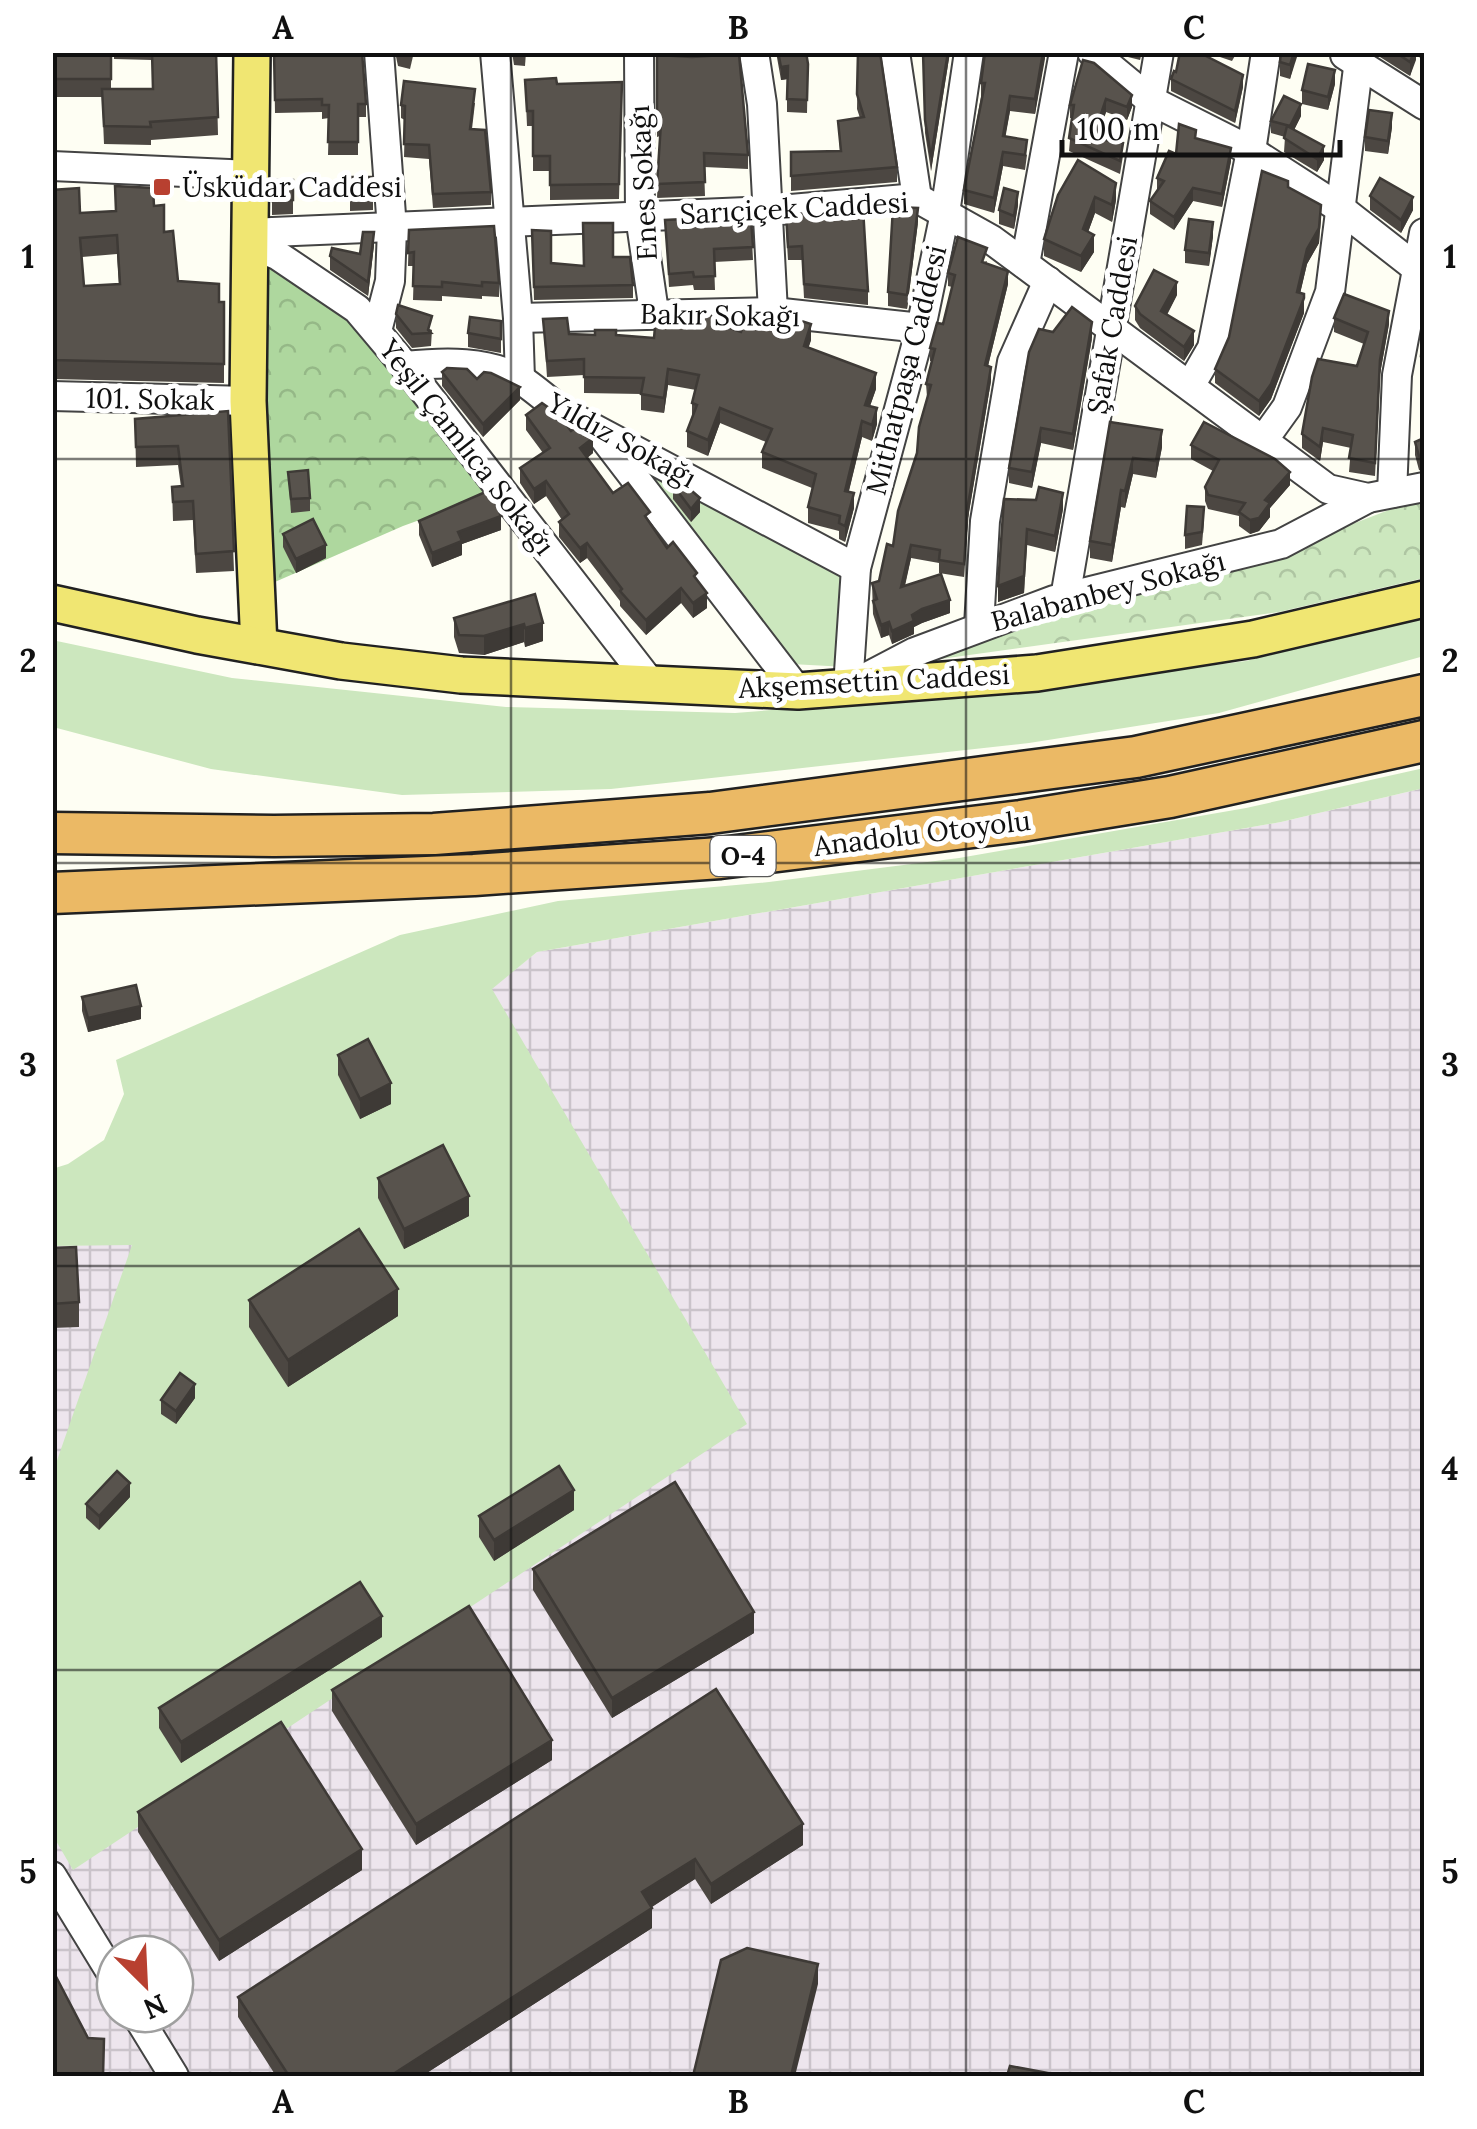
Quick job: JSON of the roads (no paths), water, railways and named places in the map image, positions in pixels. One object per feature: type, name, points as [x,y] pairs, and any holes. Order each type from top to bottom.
[{"type":"highway","points":[[1271,730],[1424,684]]},
{"type":"highway","name":"Anadolu Otoyolu","points":[[52,833],[434,834],[710,813],[1136,757],[1424,695]]},
{"type":"highway","name":"Anadolu Otoyolu","points":[[52,893],[398,878],[720,858],[1021,821],[1170,796],[1424,741]]},
{"type":"main road","points":[[252,52],[248,401],[259,646]]},
{"type":"main road","name":"Akşemsettin Caddesi","points":[[52,603],[341,661],[461,675],[798,691],[1037,673],[1253,639],[1424,599]]},
{"type":"street","points":[[377,331],[390,282],[392,229],[379,52]]},
{"type":"street","name":"Yıldız Sokağı","points":[[494,52],[511,221],[520,379],[561,410],[856,568]]},
{"type":"street","name":"Enes Sokağı","points":[[639,52],[640,216],[654,312]]},
{"type":"street","points":[[754,52],[762,104],[773,312]]},
{"type":"street","points":[[894,52],[917,198]]},
{"type":"street","name":"Mithatpaşa Caddesi","points":[[848,686],[856,568],[921,328],[945,213],[969,52]]},
{"type":"street","points":[[979,626],[985,521],[1012,362],[1037,273],[1064,52]]},
{"type":"street","points":[[1092,52],[1150,100],[1251,150],[1340,209],[1421,272]]},
{"type":"street","name":"Şafak Caddesi","points":[[1065,598],[1159,52]]},
{"type":"street","points":[[1190,386],[1212,348],[1266,52]]},
{"type":"street","points":[[1264,440],[1287,407],[1330,292],[1353,56],[1424,104]]},
{"type":"street","points":[[52,166],[250,175]]},
{"type":"street","name":"Sarıçiçek Caddesi","points":[[250,239],[511,221],[768,212],[917,198],[992,240],[1328,489],[1380,495],[1424,487]]},
{"type":"street","points":[[1380,495],[1397,375],[1421,272],[1424,232]]},
{"type":"street","name":"Yeşil Çamlıca Sokağı","points":[[250,239],[329,288],[357,309],[377,331],[652,686]]},
{"type":"street","name":"Bakır Sokağı","points":[[518,318],[773,312],[921,328]]},
{"type":"street","points":[[405,366],[446,362],[520,379]]},
{"type":"street","name":"101. Sokak","points":[[52,396],[248,401]]},
{"type":"street","points":[[597,429],[798,691]]},
{"type":"street","name":"Balabanbey Sokağı","points":[[848,686],[915,652],[979,626],[1065,598],[1281,544],[1380,495]]},
{"type":"street","points":[[52,1876],[95,1946]]},
{"type":"street","points":[[148,2034],[174,2076]]},
{"type":"place","name":"Üsküdar Caddesi","points":[[162,187]]}]
